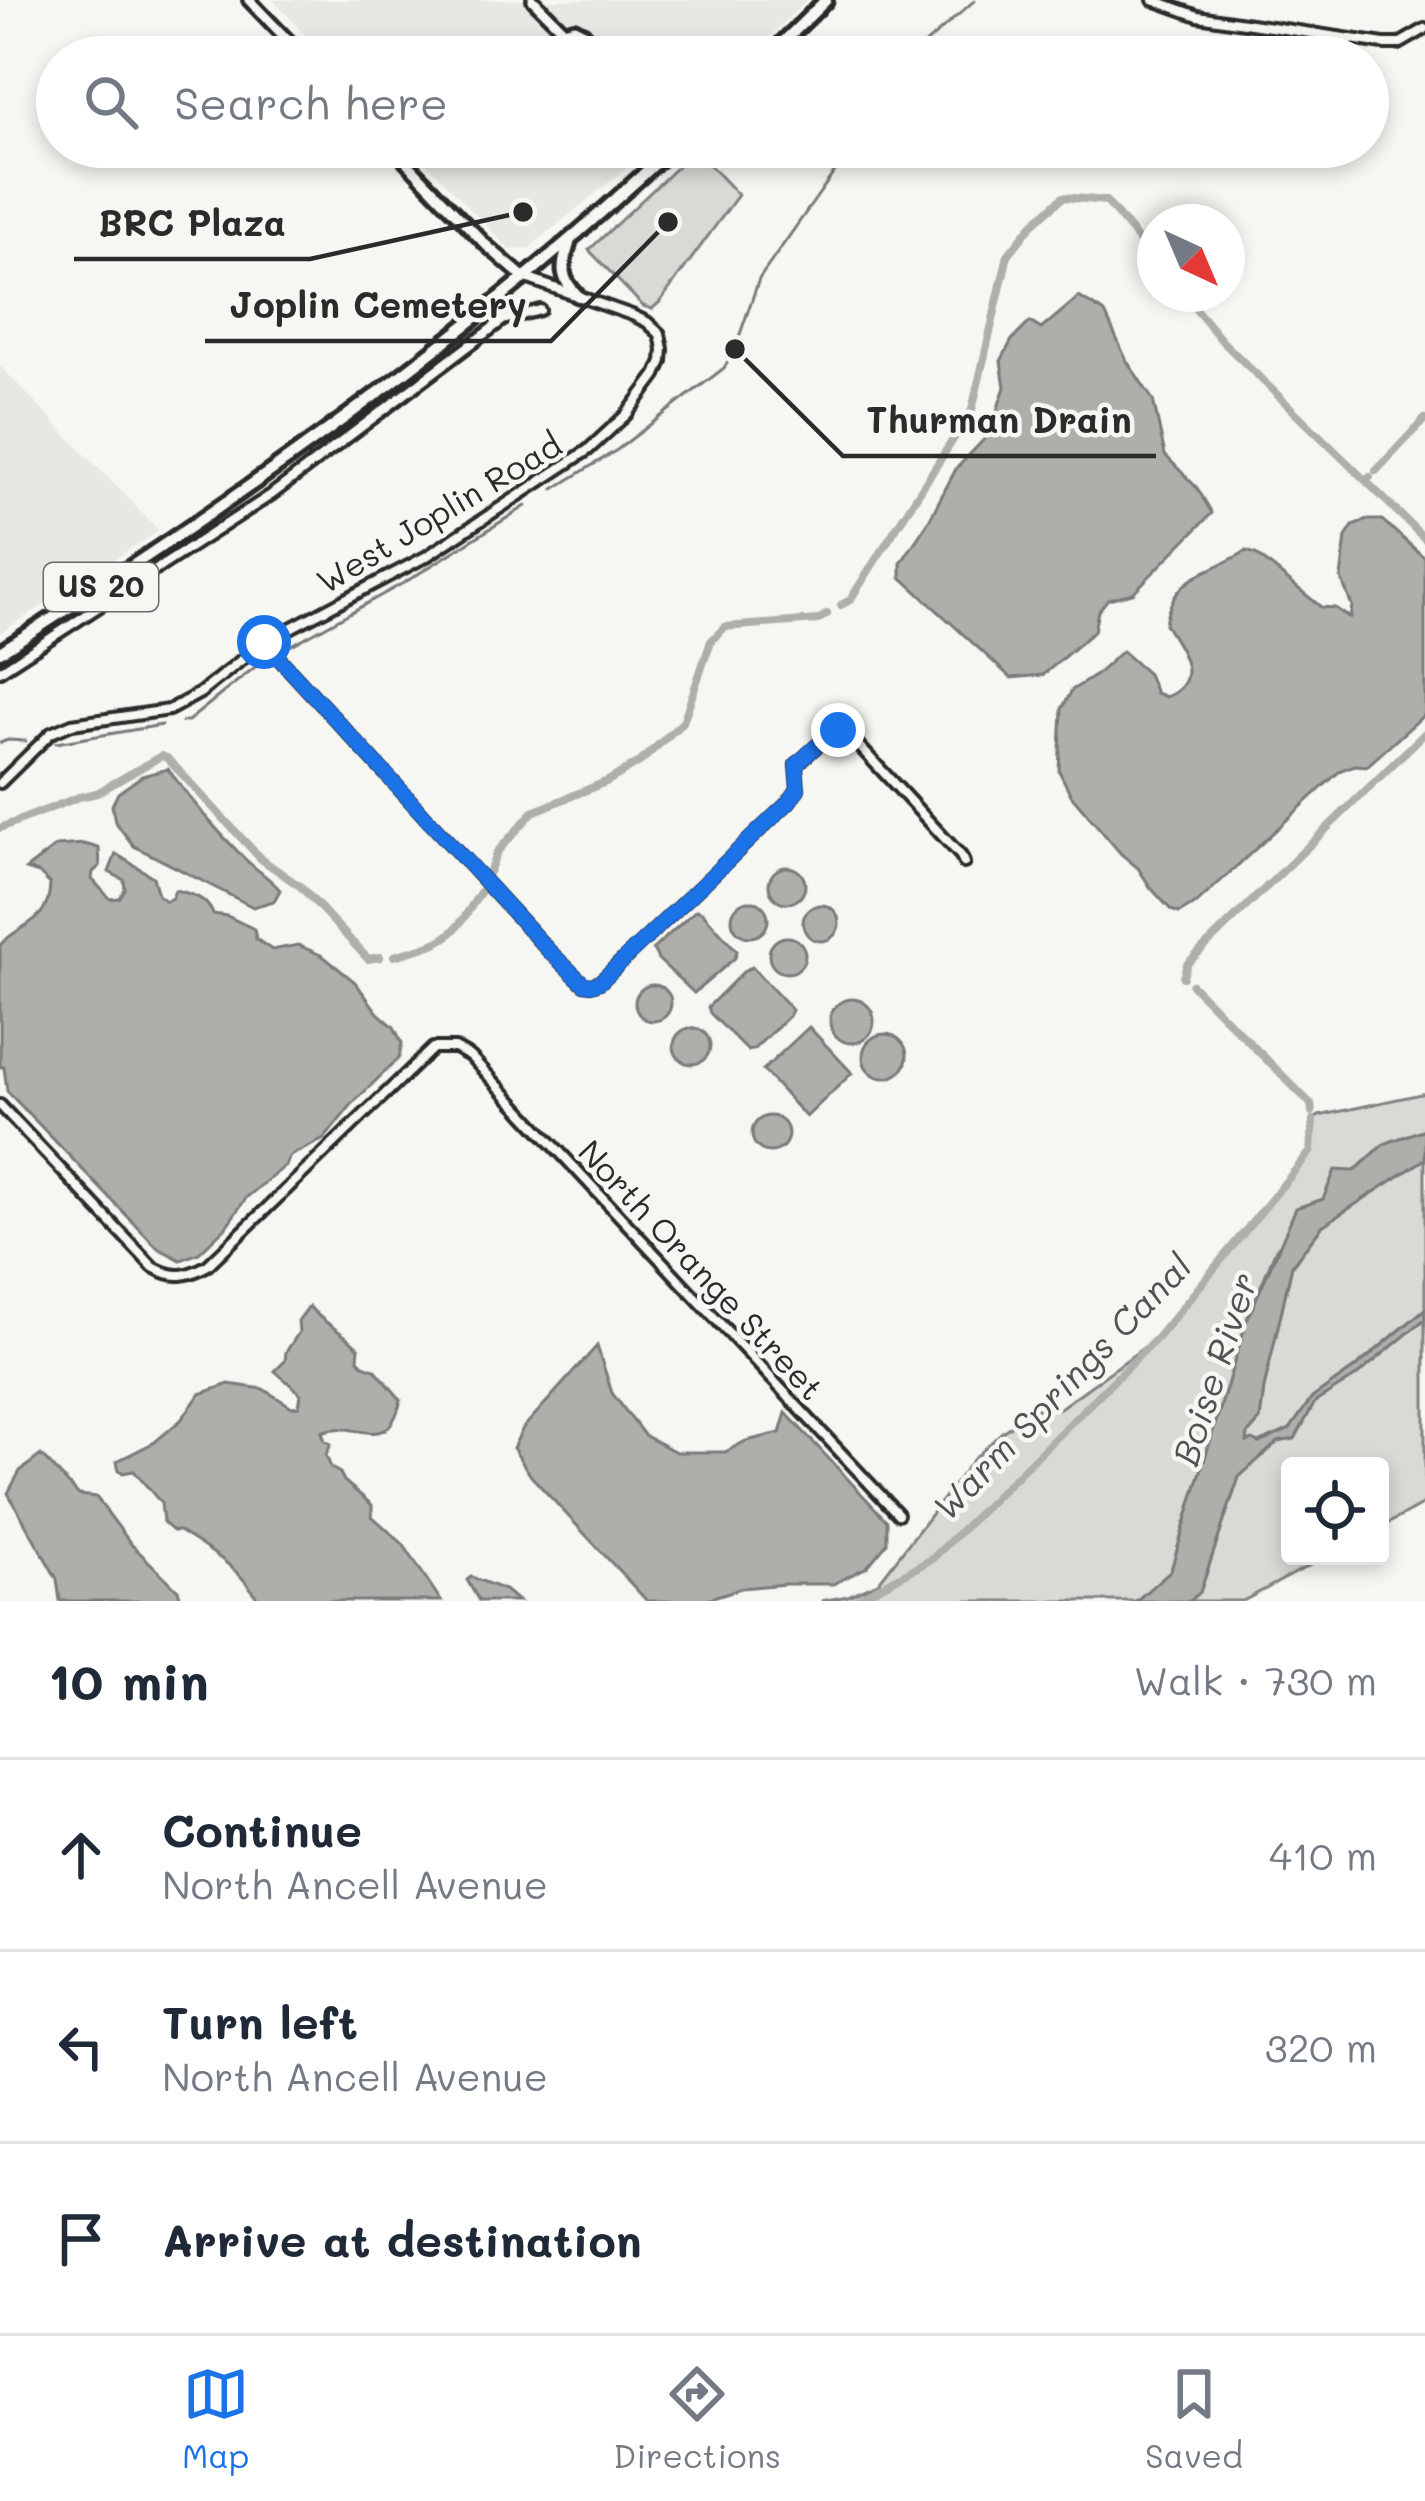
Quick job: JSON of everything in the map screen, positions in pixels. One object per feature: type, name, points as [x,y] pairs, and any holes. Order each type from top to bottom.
[{"type":"main road","points":[[249,0],[284,36]]},
{"type":"main road","points":[[533,0],[564,31]]},
{"type":"main road","points":[[789,36],[826,0]]},
{"type":"main road","points":[[412,168],[523,277],[649,168]]},
{"type":"main road","points":[[571,237],[563,278],[578,296]]},
{"type":"main road","name":"US 20","points":[[0,652],[202,521],[392,382],[523,277]]},
{"type":"street","points":[[1153,0],[1198,16],[1331,36]]},
{"type":"street","points":[[1389,44],[1399,44],[1425,29]]},
{"type":"street","name":"West Joplin Road","points":[[0,783],[51,733],[72,724],[169,710],[200,693],[264,642],[427,556],[568,465],[627,414],[662,361],[660,334],[647,322],[523,277]]},
{"type":"street","points":[[0,671],[271,495],[503,320],[540,310]]},
{"type":"street","points":[[264,642],[584,984],[600,982],[789,802],[798,789],[796,765],[833,731],[847,733],[964,863]]},
{"type":"street","name":"North Orange Street","points":[[0,1105],[153,1267],[180,1277],[208,1265],[433,1048],[454,1048],[471,1057],[898,1514]]},
{"type":"shaded area","points":[[273,0],[807,0],[770,36],[306,36]]},
{"type":"shaded area","points":[[431,168],[626,168],[529,248],[510,250]]},
{"type":"shaded area","points":[[676,168],[712,168],[738,195],[652,309],[643,306],[589,250]]},
{"type":"shaded area","points":[[1079,297],[1105,313],[1127,361],[1153,400],[1165,455],[1197,488],[1212,513],[1133,593],[1108,599],[1098,611],[1094,631],[1043,675],[1011,678],[901,577],[901,563],[956,469],[989,434],[1005,387],[1001,361],[1012,340],[1030,322],[1041,329]]},
{"type":"shaded area","points":[[0,366],[159,531],[0,633]]},
{"type":"shaded area","points":[[1382,520],[1425,558],[1425,714],[1367,766],[1341,770],[1199,901],[1179,913],[1171,910],[1071,795],[1059,771],[1062,709],[1072,690],[1122,651],[1148,674],[1156,693],[1166,697],[1178,690],[1185,682],[1186,663],[1165,624],[1176,594],[1195,577],[1246,551],[1321,607],[1335,608],[1350,618],[1352,606],[1341,578],[1346,537],[1353,526]]},
{"type":"shaded area","points":[[168,769],[224,837],[280,890],[274,901],[253,907],[134,846],[115,822],[112,805],[118,793],[142,776]]},
{"type":"shaded area","points":[[56,846],[99,848],[100,866],[92,879],[110,899],[119,898],[125,889],[124,880],[109,872],[116,854],[153,877],[158,895],[166,901],[175,890],[193,895],[213,914],[254,929],[256,939],[272,950],[298,945],[323,956],[355,982],[402,1043],[399,1058],[324,1139],[290,1156],[199,1253],[181,1260],[158,1248],[7,1091],[4,1067],[0,1067],[0,945],[40,915],[49,897],[50,884],[26,869]]},
{"type":"shaded area","points":[[787,867],[800,872],[805,885],[800,898],[787,903],[774,898],[769,885],[774,872]]},
{"type":"shaded area","points":[[750,901],[763,906],[768,919],[763,932],[750,937],[737,932],[732,919],[737,906]]},
{"type":"shaded area","points":[[821,905],[834,910],[839,923],[834,936],[821,941],[808,936],[803,923],[808,910]]},
{"type":"shaded area","points":[[696,910],[737,951],[735,958],[694,993],[653,949]]},
{"type":"shaded area","points":[[787,937],[800,942],[805,955],[800,968],[787,973],[774,968],[769,955],[774,942]]},
{"type":"shaded area","points":[[752,967],[792,1010],[748,1051],[708,1007]]},
{"type":"shaded area","points":[[653,985],[666,990],[671,1003],[666,1016],[653,1021],[640,1016],[635,1003],[640,990]]},
{"type":"shaded area","points":[[852,999],[867,1006],[874,1021],[867,1036],[852,1043],[837,1036],[830,1021],[837,1006]]},
{"type":"shaded area","points":[[809,1027],[852,1073],[806,1117],[763,1070]]},
{"type":"shaded area","points":[[692,1028],[705,1033],[710,1046],[705,1059],[692,1064],[679,1059],[674,1046],[679,1033]]},
{"type":"shaded area","points":[[885,1034],[901,1040],[907,1056],[901,1072],[885,1078],[869,1072],[863,1056],[869,1040]]},
{"type":"shaded area","points":[[1425,1093],[1425,1129],[1384,1144],[1276,1249],[1247,1320],[1171,1570],[1136,1601],[821,1601],[878,1583],[972,1461],[1002,1432],[1035,1409],[1060,1408],[1157,1338],[1311,1152],[1313,1120]]},
{"type":"shaded area","points":[[770,1116],[783,1121],[788,1134],[783,1147],[770,1152],[757,1147],[752,1134],[757,1121]]},
{"type":"shaded area","points":[[1425,1129],[1425,1159],[1322,1226],[1292,1265],[1260,1420],[1247,1442],[1259,1443],[1290,1429],[1312,1398],[1425,1309],[1425,1319],[1355,1377],[1315,1402],[1295,1439],[1278,1442],[1239,1477],[1200,1592],[1190,1601],[1136,1601],[1171,1570],[1247,1320],[1296,1208],[1323,1199],[1335,1170],[1355,1171],[1384,1144]]},
{"type":"shaded area","points":[[1425,1159],[1425,1309],[1312,1398],[1290,1429],[1259,1443],[1247,1443],[1260,1420],[1292,1265],[1322,1226]]},
{"type":"shaded area","points":[[309,1306],[359,1348],[358,1359],[375,1369],[401,1400],[388,1428],[379,1432],[322,1432],[331,1444],[326,1455],[331,1468],[372,1505],[372,1516],[403,1544],[441,1601],[259,1601],[224,1561],[163,1522],[161,1503],[134,1471],[119,1470],[117,1461],[155,1442],[181,1420],[200,1394],[229,1384],[263,1389],[292,1407],[299,1406],[301,1394],[275,1371],[285,1361],[299,1332],[298,1321]]},
{"type":"shaded area","points":[[1425,1319],[1425,1503],[1389,1523],[1389,1457],[1281,1457],[1281,1565],[1310,1565],[1243,1601],[1190,1601],[1200,1592],[1239,1477],[1278,1442],[1295,1438],[1315,1402]]},
{"type":"shaded area","points":[[597,1346],[612,1393],[644,1435],[676,1452],[725,1452],[780,1433],[786,1413],[887,1521],[887,1543],[867,1567],[833,1584],[741,1588],[701,1601],[647,1601],[531,1476],[513,1448],[523,1428]]},
{"type":"shaded area","points":[[41,1455],[79,1495],[96,1497],[131,1544],[178,1590],[182,1601],[60,1601],[57,1579],[8,1493],[20,1471]]},
{"type":"shaded area","points":[[471,1577],[505,1590],[518,1601],[479,1601],[467,1580]]},
{"type":"waterway","points":[[934,36],[975,0]]},
{"type":"waterway","points":[[554,489],[617,450],[724,368],[759,279],[837,168]]},
{"type":"waterway","points":[[841,605],[850,600],[972,410],[1008,255],[1031,226],[1063,197],[1106,201],[1137,238]]},
{"type":"waterway","points":[[1198,312],[1366,481],[1370,477]]},
{"type":"waterway","points":[[1376,471],[1425,419]]},
{"type":"waterway","name":"Warm Springs Canal","points":[[1366,481],[1425,539]]},
{"type":"waterway","points":[[281,651],[407,581],[526,506]]},
{"type":"waterway","points":[[489,872],[497,852],[533,812],[608,781],[641,761],[683,722],[711,641],[725,627],[818,620],[827,614]]},
{"type":"waterway","points":[[182,722],[265,659]]},
{"type":"waterway","points":[[56,743],[162,725]]},
{"type":"waterway","name":"Warm Springs Canal","points":[[1183,977],[1187,964],[1425,733]]},
{"type":"waterway","points":[[0,743],[26,741]]},
{"type":"waterway","points":[[0,828],[97,793],[161,756],[167,758],[261,859],[301,887],[368,959],[380,957]]},
{"type":"waterway","points":[[394,956],[447,936],[481,891]]},
{"type":"waterway","name":"Warm Springs Canal","points":[[1192,985],[1311,1104],[1312,1112]]},
{"type":"waterway","name":"Warm Springs Canal","points":[[854,1601],[932,1559],[1157,1338],[1311,1151],[1313,1120]]},
{"type":"place","name":"BRC Plaza","points":[[523,212]]},
{"type":"place","name":"Joplin Cemetery","points":[[668,222]]},
{"type":"place","name":"Thurman Drain","points":[[735,349]]},
{"type":"route","points":[[264,642],[584,984],[600,982],[789,802],[798,789],[796,765],[838,730]]},
{"type":"water label","name":"Boise River","points":[[1215,1369]]}]
